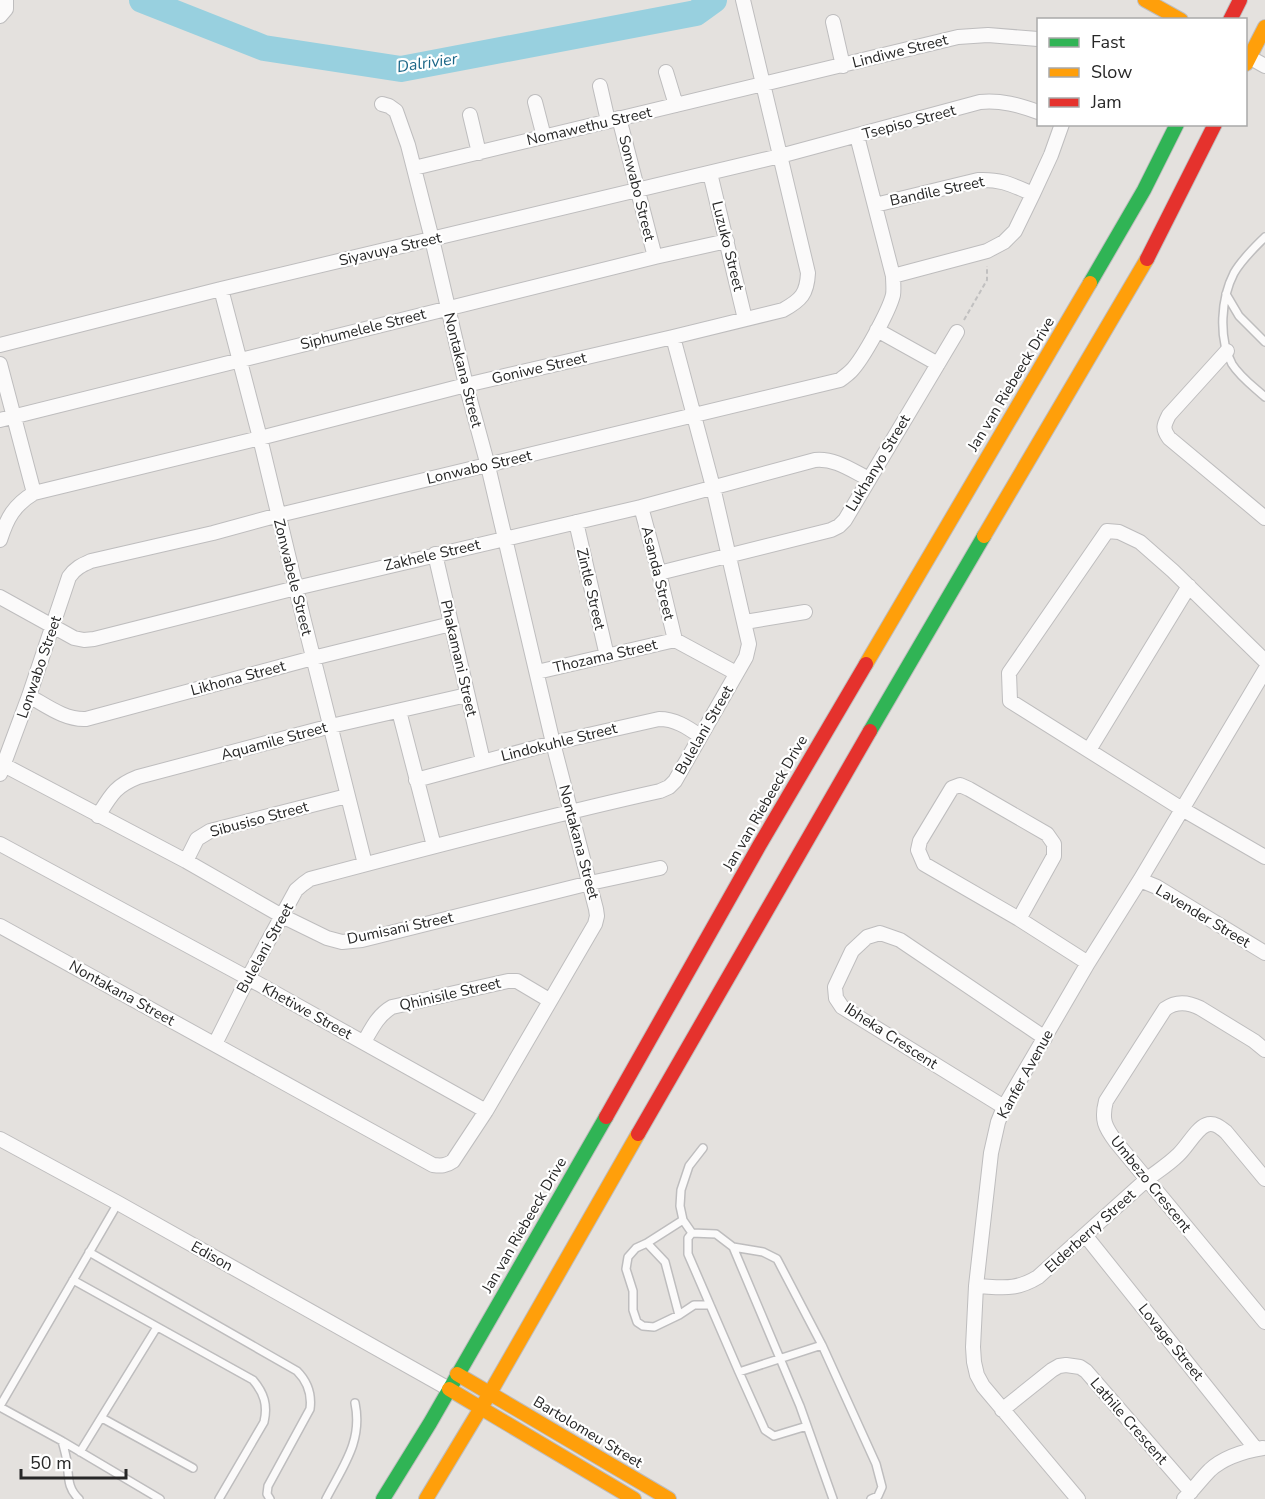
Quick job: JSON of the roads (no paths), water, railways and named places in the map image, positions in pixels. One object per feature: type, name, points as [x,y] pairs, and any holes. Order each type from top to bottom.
[{"type":"main road","points":[[1145,0],[1177,18]]},
{"type":"main road","points":[[1231,18],[1240,0]]},
{"type":"main road","points":[[1247,59],[1265,27]]},
{"type":"main road","name":"Jan van Riebeeck Drive","points":[[383,1499],[580,1162],[765,835],[1107,255],[1144,190],[1176,126]]},
{"type":"main road","points":[[426,1499],[490,1393],[826,805],[1149,255],[1214,126]]},
{"type":"main road","name":"Bartolomeu Street","points":[[457,1374],[669,1499]]},
{"type":"main road","points":[[449,1389],[634,1499]]},
{"type":"street","points":[[0,16],[6,9],[6,0]]},
{"type":"street","name":"Goniwe Street","points":[[0,540],[12,512],[22,500],[34,493],[466,385],[783,310],[795,304],[807,287],[808,273],[743,0]]},
{"type":"street","points":[[833,22],[843,66]]},
{"type":"street","name":"Lindiwe Street","points":[[764,85],[958,37],[988,35],[1037,39]]},
{"type":"street","points":[[1247,59],[1265,66]]},
{"type":"street","points":[[666,72],[676,105]]},
{"type":"street","name":"Nomawethu Street","points":[[414,168],[764,85]]},
{"type":"street","name":"Sonwabo Street","points":[[600,86],[637,189],[654,257]]},
{"type":"street","points":[[535,102],[544,136]]},
{"type":"street","name":"Tsepiso Street","points":[[780,156],[980,102],[1006,102],[1037,112]]},
{"type":"street","name":"Nontakana Street","points":[[0,926],[433,1165],[448,1165],[486,1111],[595,924],[597,916],[590,883],[553,742],[506,538],[466,385],[414,168],[396,111],[382,104]]},
{"type":"street","points":[[470,115],[479,153]]},
{"type":"street","points":[[893,276],[987,251],[1004,242],[1015,231],[1051,155],[1061,126]]},
{"type":"street","name":"Lonwabo Street","points":[[1,767],[29,696],[69,577],[81,565],[840,380],[857,364],[877,330],[894,291],[893,276],[857,136]]},
{"type":"street","name":"Siyavuya Street","points":[[0,345],[221,289],[780,156]]},
{"type":"street","name":"Luzuko Street","points":[[710,173],[745,319]]},
{"type":"street","name":"Bandile Street","points":[[875,205],[978,180],[1001,181],[1033,194]]},
{"type":"street","name":"Siphumelele Street","points":[[6,418],[654,257],[727,241]]},
{"type":"street","name":"Zonwabele Street","points":[[221,289],[365,864]]},
{"type":"street","points":[[877,330],[938,364]]},
{"type":"street","name":"Lukhanyo Street","points":[[659,573],[831,530],[839,526],[845,520],[957,332]]},
{"type":"street","name":"Bulelani Street","points":[[215,1044],[296,890],[310,879],[570,811],[660,791],[675,781],[748,652],[749,644],[713,487],[673,337]]},
{"type":"street","points":[[1227,351],[1169,415],[1164,424],[1165,432],[1169,438],[1265,518]]},
{"type":"street","points":[[0,364],[6,418],[34,493]]},
{"type":"street","name":"Zakhele Street","points":[[0,597],[74,638],[94,639],[435,554],[641,507],[815,460],[830,460],[868,479]]},
{"type":"street","name":"Asanda Street","points":[[641,507],[675,640]]},
{"type":"street","name":"Zintle Street","points":[[576,522],[607,656]]},
{"type":"street","points":[[1265,661],[1189,586],[1140,542],[1119,532],[1107,531],[1010,673],[1010,701],[1182,809],[1265,856]]},
{"type":"street","name":"Phakamani Street","points":[[435,554],[483,761]]},
{"type":"street","points":[[1089,750],[1189,586]]},
{"type":"street","points":[[744,622],[805,612]]},
{"type":"street","name":"Likhona Street","points":[[29,696],[68,717],[86,719],[313,658],[451,624]]},
{"type":"street","name":"Thozama Street","points":[[537,672],[675,640],[736,673]]},
{"type":"street","name":"Kanfer Avenue","points":[[1078,1499],[1002,1410],[977,1375],[973,1347],[976,1286],[991,1153],[1004,1107],[1265,670]]},
{"type":"street","name":"Aquamile Street","points":[[98,816],[119,786],[138,777],[331,726],[467,695]]},
{"type":"street","points":[[399,711],[434,846]]},
{"type":"street","name":"Lindokuhle Street","points":[[416,780],[553,742],[659,719],[676,721],[700,736]]},
{"type":"street","name":"Dumisani Street","points":[[1,767],[186,861],[282,916],[327,938],[342,942],[362,940],[590,883],[660,868]]},
{"type":"street","points":[[1019,919],[1054,855],[1054,844],[1047,834],[969,789],[960,785],[952,788],[920,841],[918,850],[924,864],[1019,919],[1088,963]]},
{"type":"street","name":"Sibusiso Street","points":[[186,861],[197,839],[210,831],[347,796]]},
{"type":"street","name":"Khetiwe Street","points":[[0,844],[248,978],[486,1111]]},
{"type":"street","name":"Lavender Street","points":[[1140,880],[1157,887],[1265,953]]},
{"type":"street","name":"Ibheka Crescent","points":[[1004,1107],[842,1007],[836,998],[835,987],[852,951],[867,937],[880,933],[900,940],[1045,1038]]},
{"type":"street","name":"Qhinisile Street","points":[[364,1042],[378,1018],[392,1007],[508,981],[517,981],[549,1000]]},
{"type":"street","name":"Umbezo Crescent","points":[[1265,1050],[1254,1041],[1191,1004],[1171,1005],[1165,1009],[1106,1101],[1104,1111],[1104,1122],[1116,1142],[1265,1322]]},
{"type":"street","name":"Elderberry Street","points":[[976,1286],[1011,1288],[1038,1277],[1177,1157],[1203,1126],[1210,1124],[1219,1126],[1265,1179]]},
{"type":"street","name":"Edison","points":[[0,1139],[449,1389]]},
{"type":"street","name":"Lovage Street","points":[[1085,1235],[1261,1448]]},
{"type":"street","name":"Lathile Crescent","points":[[1002,1410],[1052,1370],[1066,1365],[1080,1367],[1086,1371],[1188,1495]]},
{"type":"street","points":[[423,1375],[457,1374]]},
{"type":"street","points":[[1188,1495],[1211,1469],[1225,1460],[1261,1448]]},
{"type":"lane","points":[[1265,237],[1244,258],[1234,274],[1226,294],[1223,315],[1224,336],[1232,363],[1238,372],[1265,398]]},
{"type":"lane","points":[[1226,294],[1239,316],[1265,342]]},
{"type":"lane","points":[[692,1233],[683,1220],[680,1206],[681,1190],[688,1166],[703,1148]]},
{"type":"lane","points":[[118,1203],[0,1407],[160,1499]]},
{"type":"lane","points":[[683,1220],[636,1248],[628,1257],[626,1269],[633,1291],[633,1310],[637,1322],[643,1326],[654,1327],[680,1315],[694,1305],[710,1305]]},
{"type":"lane","points":[[692,1233],[716,1234],[733,1247],[763,1252],[777,1259],[822,1345],[876,1464],[882,1486],[877,1498]]},
{"type":"lane","points":[[692,1233],[688,1238],[688,1254],[765,1430],[774,1436],[807,1426]]},
{"type":"lane","points":[[647,1243],[665,1262],[680,1315]]},
{"type":"lane","points":[[733,1247],[807,1426],[833,1499]]},
{"type":"lane","points":[[89,1252],[297,1371],[304,1379],[309,1388],[310,1409],[268,1486],[267,1494],[270,1499]]},
{"type":"lane","points":[[73,1280],[253,1380],[261,1389],[267,1410],[264,1422],[219,1499]]},
{"type":"lane","points":[[80,1452],[157,1327]]},
{"type":"lane","points":[[739,1372],[822,1345]]},
{"type":"lane","points":[[326,1499],[353,1447],[358,1416],[355,1403]]},
{"type":"lane","points":[[102,1418],[193,1468]]},
{"type":"lane","points":[[62,1442],[67,1459],[68,1483],[79,1499]]},
{"type":"waterway","name":"Dalrivier","points":[[142,0],[264,48],[401,69],[696,13],[714,0]]}]
